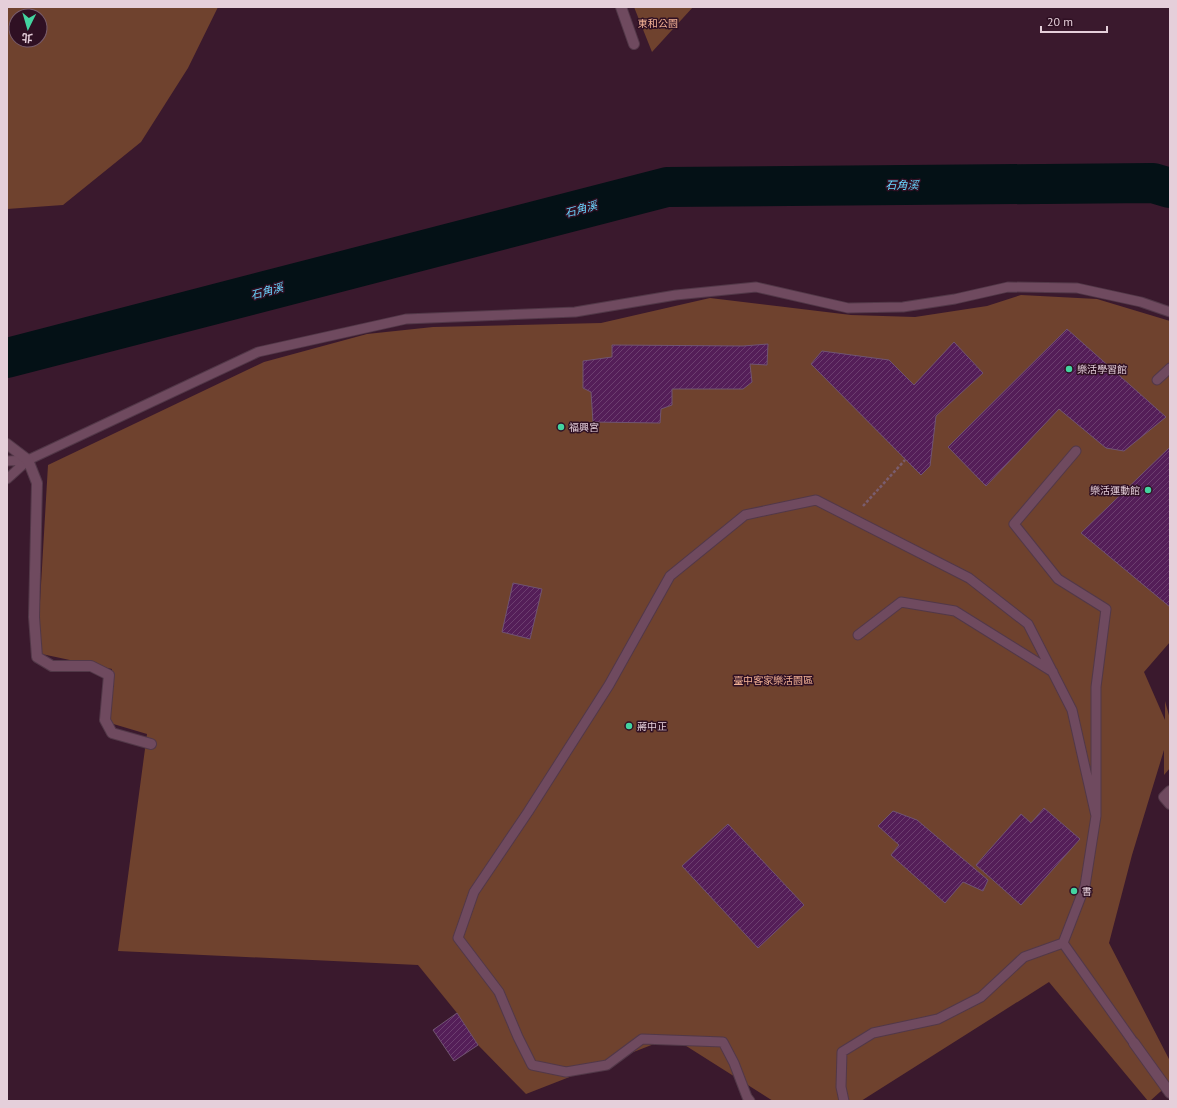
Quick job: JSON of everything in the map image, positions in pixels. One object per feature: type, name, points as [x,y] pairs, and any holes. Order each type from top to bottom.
[{"type":"street","points":[[621,7],[634,44]]},
{"type":"street","points":[[7,444],[28,460],[37,483],[34,617],[36,657],[52,666],[91,666],[108,675],[105,720],[112,733],[151,744]]},
{"type":"street","points":[[1170,791],[1164,797],[1170,804]]},
{"type":"street","points":[[1134,1043],[1170,1093]]},
{"type":"lane","points":[[7,479],[28,460],[258,352],[406,319],[575,312],[676,295],[756,287],[848,308],[904,307],[955,300],[1008,287],[1077,288],[1141,302],[1170,312]]},
{"type":"lane","points":[[1157,380],[1170,368]]},
{"type":"lane","points":[[1063,943],[1085,886],[1096,816],[1096,687],[1106,609],[1058,580],[1014,524],[1076,450]]},
{"type":"lane","points":[[7,461],[28,460]]},
{"type":"lane","points":[[750,1101],[724,1042],[642,1039],[607,1065],[566,1072],[532,1065],[498,992],[458,938],[474,892],[528,812],[609,685],[670,576],[745,515],[816,500],[969,578],[1028,624],[1072,710],[1096,816]]},
{"type":"lane","points":[[858,635],[901,602],[955,611],[1053,673]]},
{"type":"lane","points":[[1063,943],[1134,1043]]},
{"type":"lane","points":[[844,1101],[841,1087],[842,1052],[873,1033],[938,1019],[981,997],[1024,956],[1063,943]]},
{"type":"path","points":[[851,518],[905,460]]},
{"type":"green space","points":[[7,7],[218,7],[188,68],[141,142],[63,205],[7,209]]},
{"type":"green space","name":"東和公園","points":[[634,7],[693,7],[652,52]]},
{"type":"green space","name":"臺中客家樂活園區","points":[[1021,295],[1097,299],[1170,321],[1170,642],[1144,672],[1165,720],[1165,701],[1170,719],[1170,768],[1164,775],[1164,750],[1132,855],[1109,943],[1170,1061],[1170,1083],[1150,1101],[1148,1101],[1049,982],[861,1101],[773,1101],[672,1037],[526,1094],[478,1045],[457,1013],[418,965],[118,951],[147,734],[110,723],[112,669],[37,653],[48,465],[264,362],[367,334],[433,327],[601,323],[710,298],[851,315],[915,317],[987,306]]},
{"type":"building","name":"樂活學習館","points":[[1067,329],[1166,417],[1124,451],[1106,448],[1059,409],[986,486],[948,447]]},
{"type":"building","points":[[954,342],[983,373],[936,416],[930,466],[921,475],[811,364],[822,351],[889,360],[914,385]]},
{"type":"building","points":[[768,344],[767,365],[750,364],[752,382],[743,389],[672,389],[672,405],[661,409],[660,423],[593,422],[591,392],[583,388],[583,361],[612,357],[612,345],[743,346]]},
{"type":"building","name":"樂活運動館","points":[[1170,447],[1170,607],[1081,533]]},
{"type":"building","points":[[513,583],[542,589],[530,639],[502,632]]},
{"type":"building","points":[[1044,808],[1080,839],[1021,905],[976,865],[1021,814],[1031,823]]},
{"type":"building","points":[[893,811],[917,820],[988,880],[983,891],[963,882],[945,903],[891,855],[899,845],[878,826]]},
{"type":"building","points":[[728,824],[804,905],[758,948],[682,866]]},
{"type":"building","points":[[457,1013],[478,1045],[454,1061],[433,1030]]},
{"type":"waterway","name":"石角溪","points":[[7,358],[667,187],[1153,183],[1170,188]]},
{"type":"place","name":"樂活學習館","points":[[1069,369]]},
{"type":"place","name":"福興宮","points":[[561,427]]},
{"type":"place","name":"樂活運動館","points":[[1148,490]]},
{"type":"place","name":"蔣中正","points":[[629,726]]},
{"type":"place","name":"書","points":[[1074,891]]}]
